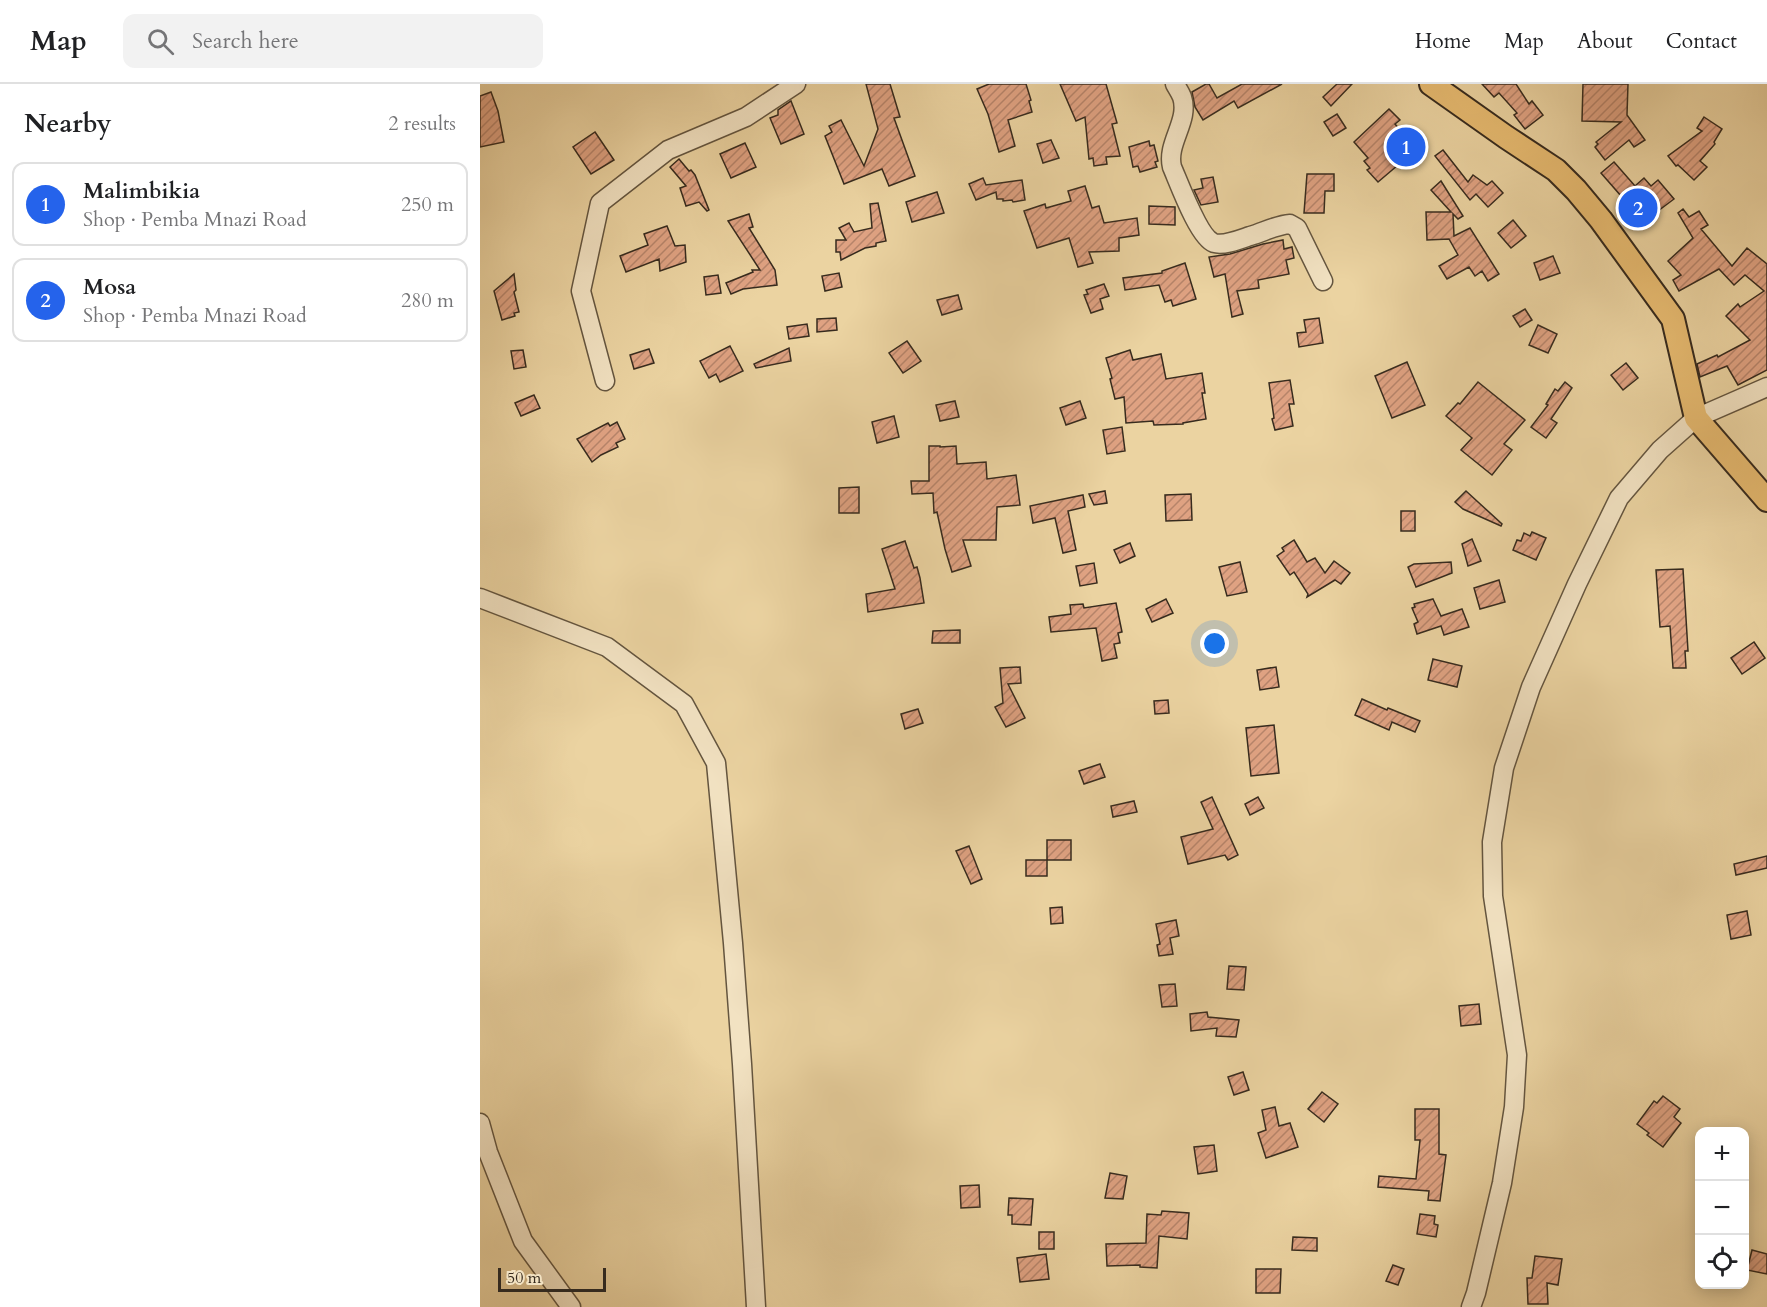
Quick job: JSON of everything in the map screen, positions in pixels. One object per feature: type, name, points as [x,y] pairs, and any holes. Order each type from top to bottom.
[{"type":"main road","points":[[1431,84],[1556,170],[1576,190],[1673,319],[1696,418],[1767,500]]},
{"type":"street","points":[[605,381],[581,291],[600,203],[668,150],[746,117],[795,84]]},
{"type":"street","points":[[1175,84],[1182,96],[1184,109],[1170,159],[1206,238],[1213,243],[1220,244],[1290,224],[1297,228],[1323,281]]},
{"type":"street","points":[[1471,1307],[1502,1183],[1514,1107],[1517,1056],[1493,896],[1492,842],[1504,768],[1531,687],[1618,498],[1660,450],[1696,418],[1767,387]]},
{"type":"street","points":[[480,598],[607,647],[684,704],[716,763],[742,1064],[756,1307]]},
{"type":"street","points":[[480,1123],[523,1241],[571,1307]]},
{"type":"building","points":[[866,84],[890,84],[900,117],[894,118],[915,176],[889,186],[882,169],[844,184],[825,136],[832,132],[829,126],[841,120],[864,166],[878,129]]},
{"type":"building","points":[[989,84],[1026,84],[1031,100],[1029,101],[1032,112],[1008,120],[1015,146],[999,152],[988,114],[977,89]]},
{"type":"building","points":[[1060,84],[1106,84],[1117,123],[1112,124],[1120,156],[1106,157],[1107,164],[1094,166],[1093,158],[1089,159],[1085,117],[1076,121]]},
{"type":"building","points":[[1209,84],[1217,98],[1242,84],[1282,84],[1238,108],[1234,101],[1203,120],[1195,107],[1192,92]]},
{"type":"building","points":[[1337,84],[1352,84],[1331,106],[1323,97]]},
{"type":"building","points":[[1482,84],[1516,84],[1529,104],[1532,101],[1543,115],[1525,129],[1514,115],[1517,113],[1499,93],[1494,97]]},
{"type":"building","points":[[1583,84],[1628,84],[1627,115],[1645,140],[1634,147],[1629,140],[1605,160],[1595,147],[1598,144],[1596,142],[1621,122],[1582,121]]},
{"type":"building","points":[[491,92],[498,111],[504,142],[480,147],[480,96]]},
{"type":"building","points":[[791,101],[804,134],[781,144],[770,118],[778,115],[778,110]]},
{"type":"building","points":[[1389,109],[1400,120],[1395,124],[1415,147],[1395,162],[1398,165],[1378,182],[1367,170],[1370,168],[1364,161],[1368,158],[1354,142]]},
{"type":"building","points":[[1337,114],[1346,128],[1333,136],[1324,122]]},
{"type":"building","points":[[1704,117],[1722,129],[1715,144],[1700,161],[1707,167],[1694,180],[1678,165],[1676,166],[1668,156],[1702,131],[1697,128]]},
{"type":"building","points":[[595,132],[614,160],[591,174],[573,147]]},
{"type":"building","points":[[1051,140],[1059,158],[1043,163],[1037,144]]},
{"type":"building","points":[[1149,141],[1150,146],[1154,145],[1158,161],[1155,162],[1157,167],[1140,172],[1138,166],[1133,167],[1129,147]]},
{"type":"building","points":[[745,143],[756,167],[731,178],[720,154]]},
{"type":"building","points":[[1443,150],[1468,182],[1473,175],[1487,185],[1492,181],[1503,193],[1488,207],[1476,194],[1470,200],[1435,156]]},
{"type":"building","points":[[679,159],[695,175],[709,210],[707,211],[699,202],[686,206],[680,188],[686,186],[670,167]]},
{"type":"building","points":[[1614,162],[1635,186],[1644,178],[1651,186],[1658,180],[1674,199],[1638,226],[1624,207],[1628,204],[1601,173]]},
{"type":"building","points":[[1307,174],[1334,174],[1334,191],[1325,191],[1324,213],[1304,213]]},
{"type":"building","points":[[1213,177],[1218,202],[1201,205],[1194,190],[1203,188],[1201,179]]},
{"type":"building","points":[[983,178],[986,185],[1022,180],[1025,200],[1003,201],[1003,199],[997,199],[996,192],[976,200],[969,184]]},
{"type":"building","points":[[1441,181],[1463,216],[1458,219],[1453,214],[1454,236],[1470,228],[1499,274],[1488,281],[1482,271],[1475,276],[1469,267],[1447,279],[1439,266],[1458,255],[1449,239],[1427,240],[1426,212],[1451,212],[1431,190]]},
{"type":"building","points":[[1085,186],[1092,208],[1099,206],[1104,223],[1137,218],[1139,235],[1119,238],[1119,251],[1089,252],[1093,263],[1078,267],[1069,238],[1037,248],[1024,211],[1045,204],[1046,208],[1071,201],[1068,191]]},
{"type":"building","points":[[937,192],[944,213],[912,222],[906,202]]},
{"type":"building","points":[[878,203],[886,241],[876,243],[876,246],[865,248],[841,260],[840,252],[836,252],[836,240],[846,240],[839,228],[849,223],[854,232],[872,228],[870,204]]},
{"type":"building","points":[[1149,206],[1175,207],[1175,225],[1149,224]]},
{"type":"building","points":[[1683,209],[1689,217],[1699,211],[1708,225],[1701,229],[1732,266],[1747,248],[1767,264],[1767,370],[1738,385],[1727,366],[1700,377],[1697,364],[1717,355],[1718,357],[1750,340],[1726,316],[1738,304],[1740,307],[1764,291],[1745,275],[1734,285],[1719,269],[1679,291],[1673,280],[1681,275],[1668,261],[1693,238],[1678,213]]},
{"type":"building","points":[[749,214],[753,227],[749,228],[775,270],[777,285],[743,289],[731,294],[726,283],[753,272],[752,270],[760,270],[728,221]]},
{"type":"building","points":[[1513,220],[1526,236],[1511,248],[1498,233]]},
{"type":"building","points":[[667,226],[675,246],[685,245],[686,262],[660,271],[659,259],[626,272],[620,256],[648,245],[644,234]]},
{"type":"building","points":[[1283,240],[1284,249],[1292,247],[1294,258],[1286,260],[1289,274],[1258,280],[1259,288],[1237,291],[1243,314],[1232,317],[1225,274],[1214,277],[1209,257]]},
{"type":"building","points":[[1553,256],[1560,273],[1540,280],[1534,263]]},
{"type":"building","points":[[1185,263],[1196,299],[1173,306],[1171,300],[1165,302],[1159,285],[1125,290],[1123,278],[1162,273],[1162,271]]},
{"type":"building","points":[[839,273],[842,287],[825,291],[822,276]]},
{"type":"building","points":[[514,274],[516,290],[514,292],[519,312],[514,313],[515,316],[502,320],[494,291]]},
{"type":"building","points":[[718,275],[721,293],[706,295],[704,277]]},
{"type":"building","points":[[1104,284],[1109,296],[1100,299],[1103,309],[1091,313],[1084,295],[1088,294],[1086,290]]},
{"type":"building","points":[[958,295],[962,309],[942,315],[937,300]]},
{"type":"building","points":[[1525,309],[1532,320],[1520,327],[1513,316]]},
{"type":"building","points":[[836,318],[837,330],[817,332],[817,319]]},
{"type":"building","points":[[1319,318],[1323,343],[1299,347],[1297,333],[1306,332],[1304,320]]},
{"type":"building","points":[[807,324],[809,336],[789,339],[787,327]]},
{"type":"building","points":[[1538,325],[1557,334],[1548,353],[1529,345]]},
{"type":"building","points":[[907,341],[921,361],[903,373],[889,353]]},
{"type":"building","points":[[730,346],[743,371],[720,382],[716,374],[709,378],[700,361]]},
{"type":"building","points":[[789,348],[791,361],[756,368],[754,364]]},
{"type":"building","points":[[649,349],[654,363],[634,369],[630,355]]},
{"type":"building","points":[[523,350],[526,367],[514,369],[511,351]]},
{"type":"building","points":[[1130,350],[1133,360],[1161,354],[1166,379],[1202,373],[1206,419],[1183,424],[1154,425],[1153,421],[1126,423],[1124,397],[1115,399],[1106,358]]},
{"type":"building","points":[[1407,362],[1425,405],[1392,418],[1375,376]]},
{"type":"building","points":[[1626,363],[1638,378],[1623,390],[1611,375]]},
{"type":"building","points":[[1290,380],[1294,404],[1289,404],[1293,426],[1275,430],[1269,383]]},
{"type":"building","points":[[1478,382],[1525,420],[1504,444],[1512,450],[1492,475],[1461,450],[1472,438],[1446,416],[1458,403],[1460,404]]},
{"type":"building","points":[[1565,382],[1572,388],[1551,419],[1557,423],[1546,438],[1531,427],[1548,405],[1546,404],[1555,389],[1558,391]]},
{"type":"building","points":[[534,395],[540,408],[521,416],[515,403]]},
{"type":"building","points":[[955,401],[959,417],[940,421],[936,405]]},
{"type":"building","points":[[1080,401],[1086,418],[1066,425],[1060,408]]},
{"type":"building","points":[[894,416],[899,437],[877,443],[872,422]]},
{"type":"building","points":[[617,422],[625,439],[616,443],[618,447],[592,462],[577,439],[608,423],[610,426]]},
{"type":"building","points":[[1122,427],[1125,451],[1107,454],[1103,430]]},
{"type":"building","points":[[929,446],[956,446],[957,464],[986,462],[987,479],[1016,475],[1020,505],[997,507],[996,540],[963,540],[971,566],[952,572],[937,512],[934,513],[933,493],[912,494],[911,481],[929,481]]},
{"type":"building","points":[[859,487],[859,513],[839,513],[839,488]]},
{"type":"building","points":[[1105,491],[1107,503],[1094,505],[1089,494]]},
{"type":"building","points":[[1466,491],[1502,524],[1501,526],[1463,509],[1455,502]]},
{"type":"building","points":[[1191,494],[1192,520],[1166,521],[1165,495]]},
{"type":"building","points":[[1083,495],[1085,507],[1068,511],[1076,550],[1063,553],[1055,518],[1033,523],[1030,506]]},
{"type":"building","points":[[1401,511],[1415,511],[1415,531],[1401,531]]},
{"type":"building","points":[[1532,532],[1546,538],[1536,560],[1513,550],[1517,540],[1521,541],[1524,533],[1530,536]]},
{"type":"building","points":[[1472,539],[1481,561],[1468,566],[1462,544]]},
{"type":"building","points":[[1294,540],[1307,562],[1315,558],[1325,573],[1334,561],[1350,573],[1341,584],[1335,580],[1307,597],[1308,594],[1294,572],[1290,575],[1277,556],[1284,551],[1282,548]]},
{"type":"building","points":[[905,541],[914,568],[917,567],[924,603],[868,612],[866,594],[895,589],[882,549]]},
{"type":"building","points":[[1130,543],[1135,556],[1120,563],[1114,550]]},
{"type":"building","points":[[1240,562],[1247,592],[1227,596],[1219,567]]},
{"type":"building","points":[[1451,562],[1452,573],[1416,587],[1408,567],[1414,564]]},
{"type":"building","points":[[1094,563],[1097,583],[1080,586],[1076,566]]},
{"type":"building","points":[[1683,569],[1688,651],[1685,651],[1686,668],[1673,668],[1670,626],[1660,627],[1656,570]]},
{"type":"building","points":[[1499,580],[1505,602],[1480,609],[1474,588]]},
{"type":"building","points":[[1166,599],[1173,613],[1152,622],[1146,609]]},
{"type":"building","points":[[1433,599],[1441,616],[1462,609],[1469,627],[1444,635],[1441,626],[1417,634],[1414,624],[1418,622],[1412,608],[1415,607],[1414,604]]},
{"type":"building","points":[[1116,603],[1122,632],[1118,633],[1120,643],[1114,644],[1117,658],[1102,661],[1096,628],[1051,632],[1049,617],[1071,614],[1070,605],[1083,604],[1084,608]]},
{"type":"building","points":[[960,630],[960,643],[932,643],[933,631]]},
{"type":"building","points":[[1754,642],[1765,658],[1742,674],[1731,658]]},
{"type":"building","points":[[1433,659],[1462,666],[1457,687],[1428,680]]},
{"type":"building","points":[[1020,667],[1021,683],[1008,684],[1025,718],[1006,727],[995,707],[1003,703],[1000,668]]},
{"type":"building","points":[[1276,667],[1279,687],[1260,690],[1257,670]]},
{"type":"building","points":[[1362,699],[1420,721],[1415,732],[1392,722],[1389,730],[1355,715]]},
{"type":"building","points":[[1168,700],[1169,713],[1155,714],[1154,701]]},
{"type":"building","points":[[918,709],[923,723],[905,729],[901,714]]},
{"type":"building","points":[[1274,725],[1279,773],[1251,776],[1246,728]]},
{"type":"building","points":[[1100,764],[1105,777],[1084,784],[1079,771]]},
{"type":"building","points":[[1212,797],[1238,855],[1228,860],[1225,855],[1188,864],[1181,837],[1213,829],[1201,802]]},
{"type":"building","points":[[1258,797],[1264,808],[1250,815],[1245,804]]},
{"type":"building","points":[[1134,801],[1137,812],[1113,817],[1111,806]]},
{"type":"building","points":[[1047,840],[1071,840],[1071,860],[1047,860]]},
{"type":"building","points":[[969,846],[982,879],[971,884],[956,851]]},
{"type":"building","points":[[1767,856],[1767,868],[1736,875],[1734,864]]},
{"type":"building","points":[[1026,860],[1047,860],[1047,876],[1026,876]]},
{"type":"building","points":[[1062,907],[1063,923],[1051,924],[1050,908]]},
{"type":"building","points":[[1747,911],[1751,935],[1731,939],[1727,915]]},
{"type":"building","points":[[1176,920],[1179,936],[1170,938],[1173,954],[1159,956],[1157,945],[1160,944],[1156,924]]},
{"type":"building","points":[[1229,966],[1246,967],[1244,990],[1227,989]]},
{"type":"building","points":[[1175,984],[1177,1006],[1162,1007],[1159,985]]},
{"type":"building","points":[[1479,1004],[1481,1024],[1461,1026],[1459,1006]]},
{"type":"building","points":[[1207,1012],[1208,1017],[1239,1020],[1236,1037],[1216,1036],[1217,1028],[1191,1031],[1190,1014]]},
{"type":"building","points":[[1243,1072],[1249,1090],[1234,1095],[1228,1077]]},
{"type":"building","points":[[1322,1092],[1338,1104],[1324,1122],[1308,1109]]},
{"type":"building","points":[[1663,1096],[1680,1109],[1674,1117],[1681,1123],[1663,1147],[1637,1124],[1654,1101],[1657,1103]]},
{"type":"building","points":[[1275,1107],[1279,1126],[1290,1123],[1298,1147],[1266,1158],[1258,1133],[1266,1130],[1262,1110]]},
{"type":"building","points":[[1415,1109],[1439,1109],[1439,1154],[1446,1155],[1440,1201],[1428,1200],[1429,1191],[1378,1187],[1379,1176],[1416,1179],[1420,1140],[1415,1140]]},
{"type":"building","points":[[1214,1145],[1217,1171],[1198,1174],[1194,1147]]},
{"type":"building","points":[[1110,1173],[1127,1176],[1123,1199],[1105,1198]]},
{"type":"building","points":[[979,1185],[980,1207],[961,1208],[960,1186]]},
{"type":"building","points":[[1009,1198],[1033,1199],[1031,1225],[1012,1224],[1012,1215],[1008,1215]]},
{"type":"building","points":[[1162,1211],[1189,1213],[1187,1239],[1159,1236],[1157,1268],[1140,1267],[1140,1265],[1107,1266],[1106,1244],[1146,1243],[1147,1214],[1161,1215]]},
{"type":"building","points":[[1420,1214],[1435,1216],[1434,1224],[1438,1225],[1436,1237],[1417,1234]]},
{"type":"building","points":[[1039,1232],[1054,1232],[1054,1249],[1039,1249]]},
{"type":"building","points":[[1293,1237],[1317,1238],[1317,1251],[1292,1250]]},
{"type":"building","points":[[1752,1250],[1767,1254],[1767,1274],[1749,1270]]},
{"type":"building","points":[[1046,1254],[1049,1279],[1020,1282],[1017,1258]]},
{"type":"building","points":[[1535,1256],[1562,1259],[1558,1285],[1547,1283],[1548,1304],[1528,1304],[1527,1278],[1532,1278]]},
{"type":"building","points":[[1393,1265],[1404,1269],[1398,1285],[1386,1281]]},
{"type":"building","points":[[1256,1269],[1281,1269],[1280,1293],[1256,1293]]},
{"type":"place","name":"Malimbikia","points":[[1406,147]]},
{"type":"place","name":"Mosa","points":[[1638,208]]}]
